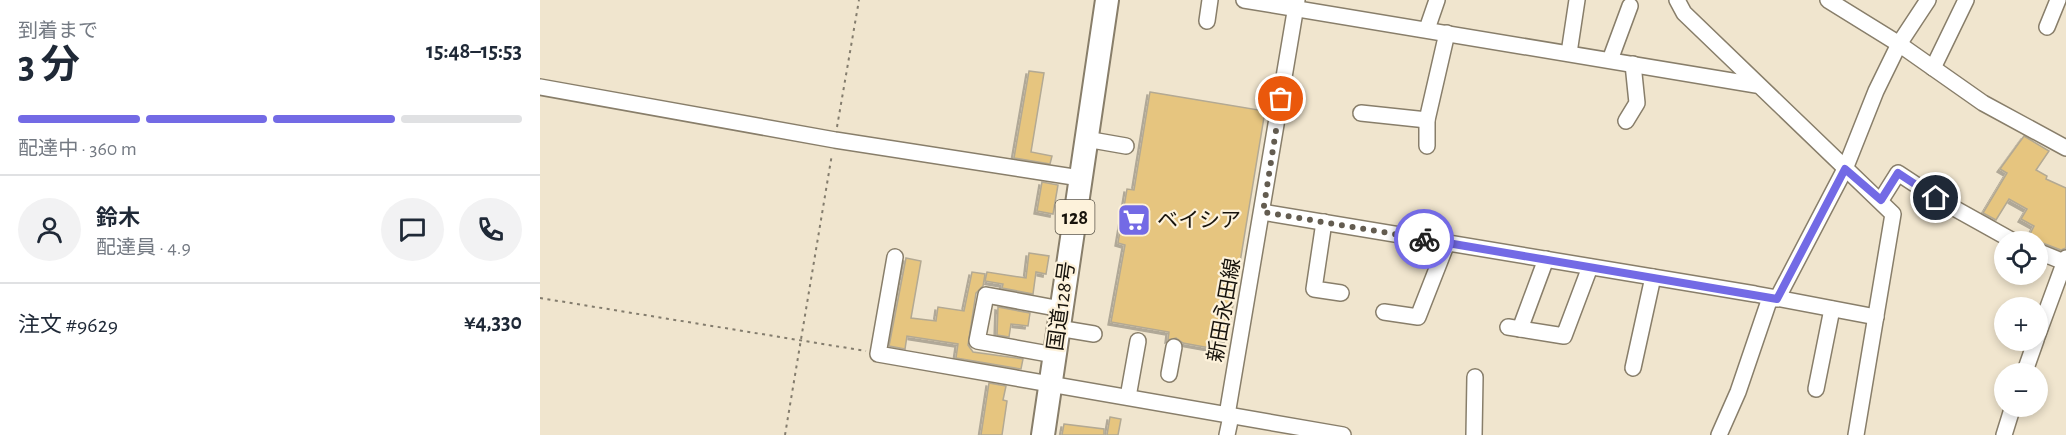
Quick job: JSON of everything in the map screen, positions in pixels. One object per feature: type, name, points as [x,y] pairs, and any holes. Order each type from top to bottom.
[{"type":"highway","name":"国道128号","points":[[1043,435],[1107,0]]},
{"type":"street","points":[[1207,21],[1210,0]]},
{"type":"street","points":[[1244,0],[1296,4],[1447,33],[1756,85]]},
{"type":"street","points":[[1427,29],[1437,0]]},
{"type":"street","points":[[1569,53],[1578,0]]},
{"type":"street","points":[[1677,0],[1684,13],[1756,85],[1881,200],[1893,214],[1856,435]]},
{"type":"street","points":[[1719,435],[1773,299],[1845,169],[1876,91],[1899,44],[1928,0]]},
{"type":"street","points":[[1933,68],[1966,0]]},
{"type":"street","points":[[2047,27],[2058,0]]},
{"type":"street","points":[[1831,1],[1899,44],[1983,103],[2066,148]]},
{"type":"street","name":"新田永田線","points":[[1227,435],[1296,4]]},
{"type":"street","points":[[1610,60],[1630,6]]},
{"type":"street","points":[[1427,146],[1427,120],[1447,33]]},
{"type":"street","points":[[1626,121],[1637,103],[1633,64]]},
{"type":"street","points":[[540,87],[835,140],[1080,178]]},
{"type":"street","points":[[1361,113],[1427,120]]},
{"type":"street","points":[[1086,139],[1126,146]]},
{"type":"street","points":[[1881,200],[1898,173],[1936,198],[1995,231]]},
{"type":"street","points":[[1263,212],[1876,317]]},
{"type":"street","points":[[1324,222],[1314,289],[1341,293]]},
{"type":"street","points":[[1384,312],[1418,317],[1447,243]]},
{"type":"street","points":[[2048,255],[2065,260],[2048,306]]},
{"type":"street","points":[[895,257],[878,354],[1343,435]]},
{"type":"street","points":[[1545,259],[1514,328],[1564,336],[1590,267]]},
{"type":"street","points":[[1633,368],[1653,277]]},
{"type":"street","points":[[1054,355],[977,341],[986,295],[1060,318],[1094,334]]},
{"type":"street","points":[[1816,389],[1832,309]]},
{"type":"street","points":[[1128,397],[1138,342]]},
{"type":"street","points":[[1169,374],[1174,347]]},
{"type":"street","points":[[1474,435],[1475,377]]},
{"type":"street","points":[[2004,435],[2010,417]]},
{"type":"path","points":[[785,435],[858,0]]},
{"type":"path","points":[[540,298],[878,354]]},
{"type":"building","points":[[1029,71],[1044,73],[1031,152],[1052,156],[1050,164],[1014,158]]},
{"type":"building","points":[[1150,92],[1265,111],[1227,341],[1212,338],[1210,348],[1183,343],[1176,338],[1168,340],[1169,332],[1111,322],[1125,245],[1118,243],[1127,189],[1134,190]]},
{"type":"building","points":[[2024,136],[2049,151],[2036,170],[2047,176],[2046,179],[2066,188],[2066,248],[2061,250],[2048,245],[2048,231],[2032,231],[2034,226],[2021,219],[2027,209],[2009,199],[1996,220],[1983,213],[2007,173],[2000,169]]},
{"type":"building","points":[[1042,182],[1058,185],[1053,214],[1037,211]]},
{"type":"building","points":[[1029,253],[1049,256],[1046,274],[1036,272],[1033,294],[1002,288],[1003,284],[985,281],[987,272],[1026,278]]},
{"type":"building","points":[[906,258],[921,261],[911,318],[936,321],[938,307],[964,311],[972,272],[985,274],[983,286],[976,293],[968,345],[973,352],[1023,359],[1021,369],[956,358],[958,344],[907,336],[905,349],[889,346]]},
{"type":"building","points":[[998,307],[1030,313],[1028,326],[1011,324],[1009,337],[997,335]]},
{"type":"building","points":[[989,383],[1006,386],[1003,400],[1007,401],[1002,435],[981,435]]},
{"type":"building","points":[[1110,417],[1121,419],[1118,435],[1107,435]]},
{"type":"building","points":[[1064,424],[1104,429],[1104,435],[1062,435]]},
{"type":"way so far","points":[[1281,99],[1263,212],[1424,239]]},
{"type":"place","name":"ベイシア","points":[[1134,220]]},
{"type":"route","points":[[1424,239],[1777,299],[1845,169],[1881,200],[1898,173],[1936,198]]}]
